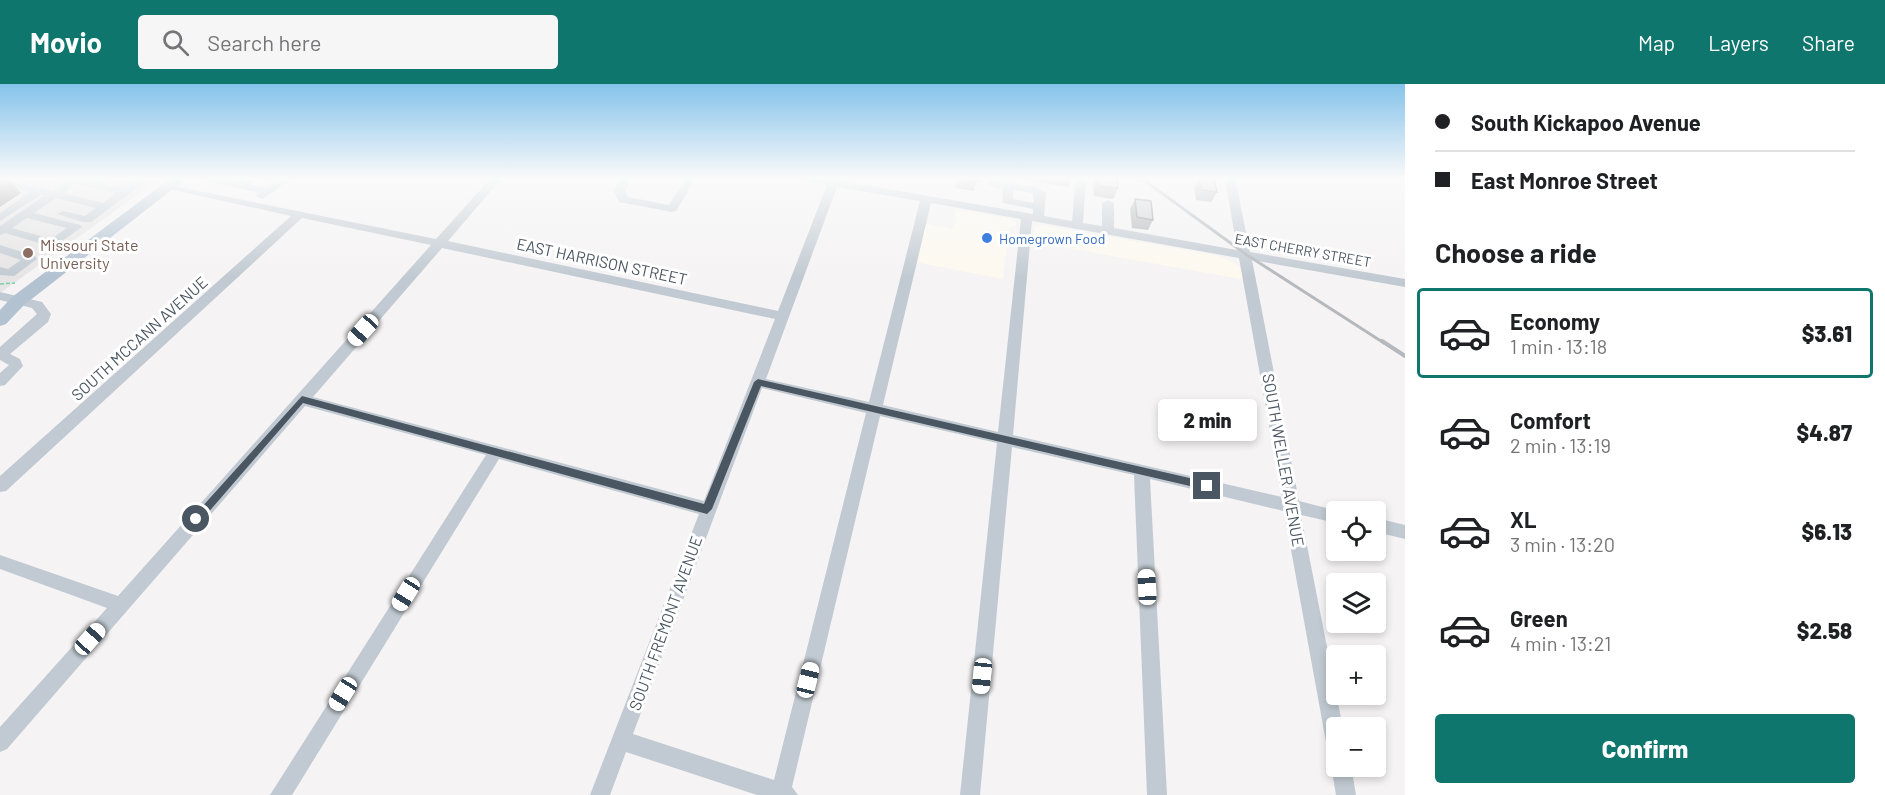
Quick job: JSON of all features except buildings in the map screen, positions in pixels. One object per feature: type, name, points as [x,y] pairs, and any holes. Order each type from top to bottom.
[{"type":"main road","points":[[0,311],[19,300],[136,211]]},
{"type":"main road","points":[[0,320],[19,300]]},
{"type":"street","points":[[1,226],[17,211]]},
{"type":"street","points":[[1,226],[30,211]]},
{"type":"street","points":[[1,226],[53,243],[76,227],[31,211]]},
{"type":"street","points":[[31,211],[87,220],[99,211]]},
{"type":"street","name":"EAST HARRISON STREET","points":[[287,211],[782,316]]},
{"type":"street","points":[[0,741],[468,211]]},
{"type":"street","name":"SOUTH FREMONT AVENUE","points":[[600,795],[822,211]]},
{"type":"street","points":[[621,740],[783,794],[923,211]]},
{"type":"street","points":[[970,795],[1006,439],[1035,214],[1029,211]]},
{"type":"street","name":"EAST CHERRY STREET","points":[[1029,211],[1077,225],[1405,284]]},
{"type":"street","points":[[1077,225],[1078,211]]},
{"type":"street","points":[[1108,211],[1108,231]]},
{"type":"street","name":"SOUTH WELLER AVENUE","points":[[1237,211],[1331,717]]},
{"type":"street","name":"SOUTH MCCANN AVENUE","points":[[0,486],[300,214]]},
{"type":"street","points":[[0,249],[31,259],[10,273],[0,271]]},
{"type":"street","points":[[0,297],[38,305],[44,314],[43,319],[1,354],[15,362],[16,366],[0,381]]},
{"type":"street","points":[[758,382],[1326,514]]},
{"type":"street","points":[[302,399],[707,509]]},
{"type":"street","points":[[280,795],[495,453]]},
{"type":"street","points":[[1142,471],[1157,795]]},
{"type":"street","points":[[1386,527],[1405,532]]},
{"type":"street","points":[[0,562],[121,604]]},
{"type":"street","points":[[1343,777],[1346,795]]},
{"type":"shaded area","points":[[0,211],[115,211],[0,293]]},
{"type":"shaded area","points":[[956,211],[1011,219],[1017,224],[1009,229],[1003,279],[915,262],[923,223],[953,229]]},
{"type":"shaded area","points":[[1042,225],[1220,256],[1239,266],[1246,280],[1034,242],[1035,228]]},
{"type":"railway","points":[[1187,211],[1247,255],[1384,343]]},
{"type":"railway","points":[[1382,341],[1405,356]]},
{"type":"place","name":"Homegrown Food","points":[[987,238]]},
{"type":"place","name":"Missouri State University","points":[[28,253]]},
{"type":"route","points":[[196,519],[302,399],[707,509],[758,382],[1207,486]]}]
